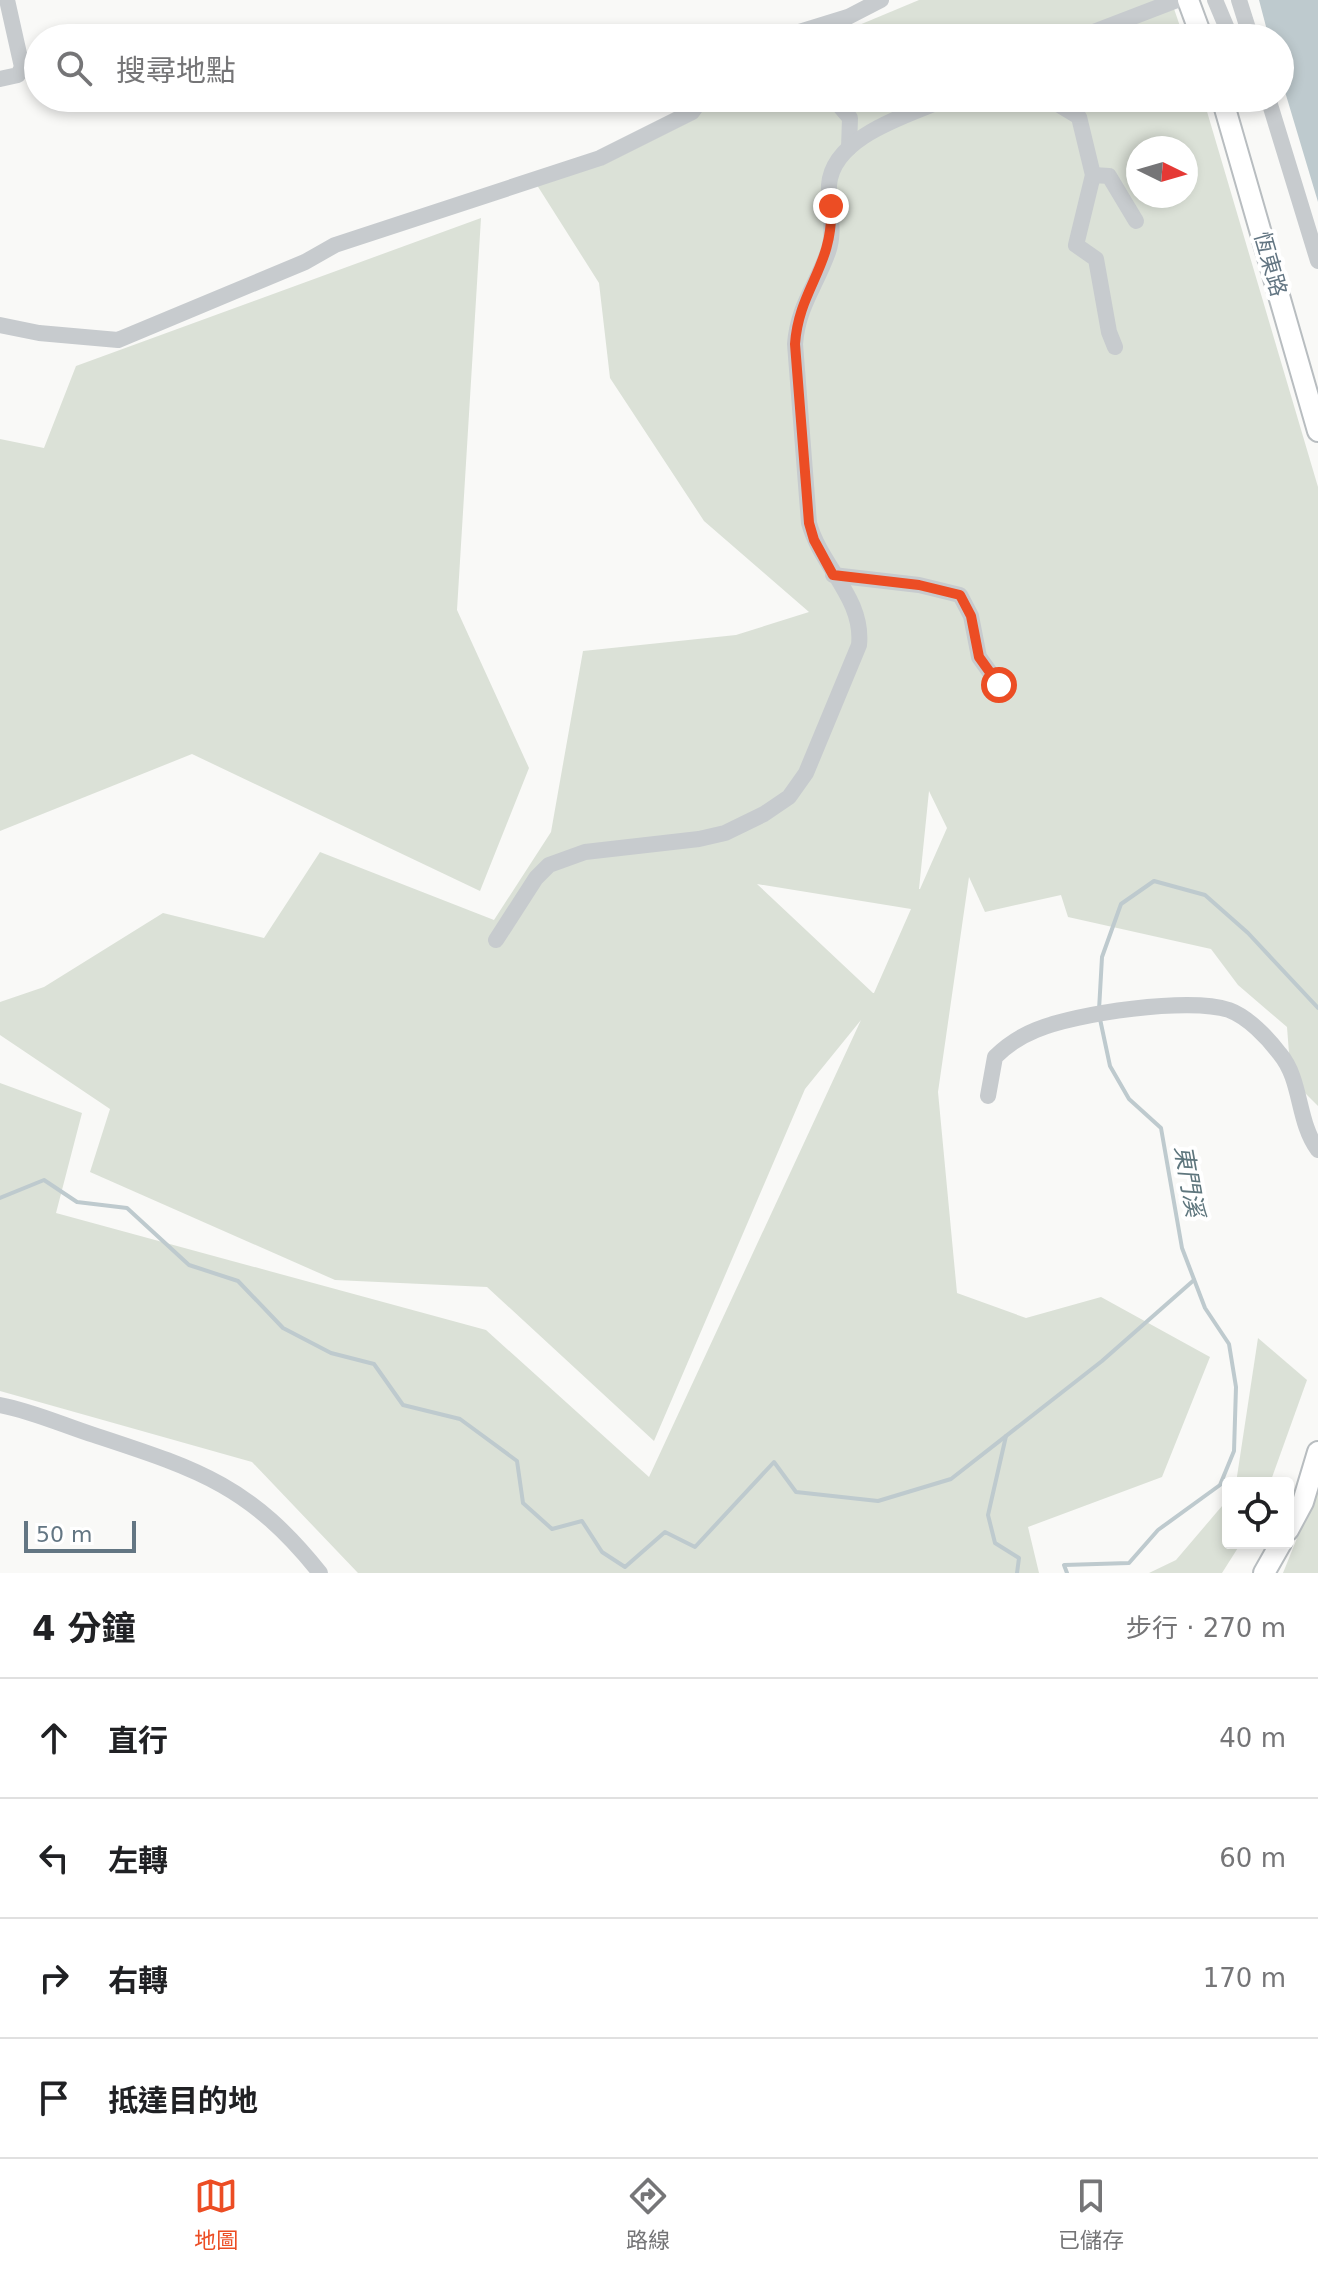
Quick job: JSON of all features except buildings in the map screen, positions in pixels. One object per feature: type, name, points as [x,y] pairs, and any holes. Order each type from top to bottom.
[{"type":"main road","points":[[1188,0],[1197,24]]},
{"type":"main road","name":"恆東路","points":[[1226,112],[1318,431]]},
{"type":"main road","points":[[1294,1519],[1303,1502],[1318,1452]]},
{"type":"main road","points":[[1264,1573],[1278,1549]]},
{"type":"street","points":[[0,79],[18,75],[22,67],[7,0]]},
{"type":"street","points":[[827,24],[881,0]]},
{"type":"street","points":[[1114,24],[1177,0]]},
{"type":"street","points":[[1215,0],[1225,24]]},
{"type":"street","points":[[1239,0],[1247,24]]},
{"type":"street","points":[[0,325],[39,333],[118,340],[305,262],[335,245],[600,158],[692,112]]},
{"type":"street","points":[[845,112],[850,118],[852,134],[849,148]]},
{"type":"street","points":[[496,940],[536,878],[549,865],[585,852],[686,841],[725,833],[764,814],[789,797],[806,773],[859,645],[861,626],[856,609],[814,540],[809,523],[795,344],[797,317],[830,242],[832,169],[849,148],[868,135],[918,112]]},
{"type":"street","points":[[1071,112],[1079,117],[1093,175],[1076,245],[1096,259],[1109,332],[1115,347]]},
{"type":"street","points":[[1272,112],[1318,261]]},
{"type":"street","points":[[1093,175],[1109,176],[1136,221]]},
{"type":"street","points":[[833,575],[919,585],[960,595],[971,616],[979,657],[999,685]]},
{"type":"street","points":[[988,1096],[995,1057],[1037,1030],[1137,1009],[1204,1004],[1233,1011],[1261,1033],[1283,1057],[1307,1135],[1318,1150]]},
{"type":"street","points":[[0,1405],[208,1476],[254,1503],[289,1534],[320,1573]]},
{"type":"shaded area","points":[[919,0],[1171,0],[1179,24],[862,24]]},
{"type":"shaded area","points":[[1259,0],[1318,0],[1318,202],[1291,112],[1294,112],[1294,24],[1265,24]]},
{"type":"shaded area","points":[[692,112],[1207,112],[1318,487],[1318,1106],[1291,1079],[1287,1027],[1238,985],[1211,949],[1068,917],[1061,895],[985,912],[969,877],[938,1092],[957,1293],[1026,1318],[1101,1297],[1210,1357],[1162,1477],[1028,1527],[1039,1573],[358,1573],[252,1462],[0,1391],[0,1083],[82,1113],[56,1213],[486,1330],[649,1477],[861,1020],[805,1089],[654,1441],[487,1287],[335,1280],[90,1172],[110,1109],[0,1035],[0,1002],[44,987],[163,913],[264,938],[320,852],[494,920],[551,832],[583,651],[736,635],[809,612],[704,521],[610,378],[599,283],[535,182]],"holes":[[[929,791],[947,828],[920,889],[919,889]],[[757,884],[911,909],[873,993]]]},
{"type":"shaded area","points":[[481,218],[457,610],[529,768],[480,891],[192,754],[0,831],[0,439],[44,448],[76,366]]},
{"type":"shaded area","points":[[1258,1338],[1307,1380],[1272,1477],[1237,1477]]},
{"type":"shaded area","points":[[1318,1486],[1318,1573],[1283,1573]]},
{"type":"shaded area","points":[[1222,1506],[1222,1549],[1237,1549],[1222,1573],[1149,1573],[1176,1560]]},
{"type":"waterway","name":"東門溪","points":[[1099,1010],[1102,957],[1121,904],[1154,881],[1205,895],[1248,933],[1318,1008]]},
{"type":"waterway","name":"東門溪","points":[[1067,1573],[1064,1565],[1129,1563],[1158,1530],[1220,1485],[1234,1451],[1236,1387],[1229,1344],[1205,1308],[1182,1248],[1161,1128],[1129,1099],[1110,1066],[1100,1019]]},
{"type":"waterway","points":[[0,1198],[44,1180],[77,1202],[127,1208],[189,1265],[238,1281],[283,1328],[331,1353],[374,1364],[403,1405],[460,1419],[517,1461],[523,1503],[552,1529],[582,1521],[602,1552],[625,1567],[665,1532],[695,1547],[774,1462],[796,1492],[878,1501],[951,1479],[1102,1361],[1194,1280]]},
{"type":"waterway","points":[[1006,1436],[988,1515],[995,1543],[1019,1558],[1017,1573]]},
{"type":"route","points":[[831,206],[832,232],[828,252],[797,317],[795,344],[809,523],[814,540],[833,575],[919,585],[960,595],[971,616],[979,657],[999,685]]}]
